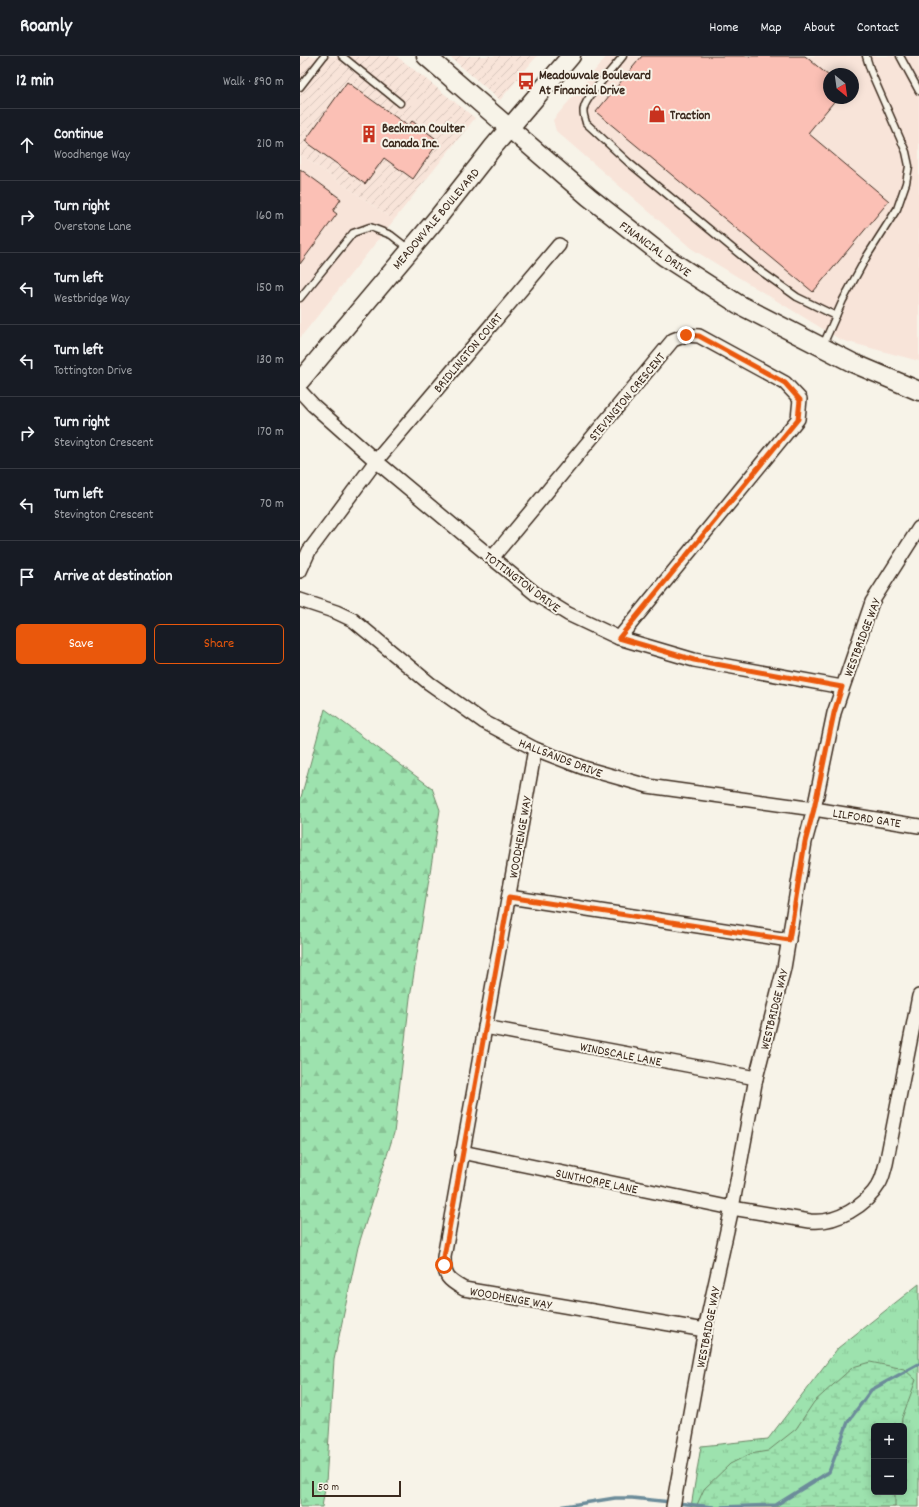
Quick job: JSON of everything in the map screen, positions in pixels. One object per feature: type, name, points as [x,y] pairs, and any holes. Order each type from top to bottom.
[{"type":"street","name":"FINANCIAL DRIVE","points":[[426,56],[510,127],[589,197],[665,257],[738,304],[853,363],[919,391]]},
{"type":"street","name":"MEADOWVALE BOULEVARD","points":[[300,381],[439,216],[510,127],[571,56]]},
{"type":"street","name":"BRIDLINGTON COURT","points":[[300,570],[309,551],[376,461],[559,245]]},
{"type":"street","name":"STEVINGTON CRESCENT","points":[[492,558],[672,340],[686,335],[699,336],[785,383],[800,400],[798,419],[619,638]]},
{"type":"street","name":"TOTTINGTON DRIVE","points":[[300,391],[376,461],[492,558],[537,594],[559,609],[619,638],[694,660],[842,687]]},
{"type":"street","name":"WESTBRIDGE WAY","points":[[673,1507],[705,1330],[732,1208],[756,1078],[784,968],[805,842],[814,809],[834,713],[872,602],[919,528]]},
{"type":"street","name":"HALLSANDS DRIVE","points":[[300,600],[336,612],[352,620],[429,683],[475,717],[535,749],[584,768],[648,786],[814,809]]},
{"type":"street","name":"WOODHENGE WAY","points":[[535,749],[444,1257],[446,1275],[450,1280],[464,1289],[705,1330]]},
{"type":"street","name":"LILFORD GATE","points":[[814,809],[919,826]]},
{"type":"street","points":[[509,897],[789,940]]},
{"type":"street","name":"SUNTHORPE LANE","points":[[462,1152],[732,1208],[820,1222],[833,1219],[864,1202],[881,1180],[886,1164],[919,996]]},
{"type":"street","name":"WINDSCALE LANE","points":[[485,1027],[756,1078]]},
{"type":"lane","points":[[300,87],[324,56]]},
{"type":"lane","points":[[342,56],[400,103]]},
{"type":"lane","points":[[623,56],[588,98],[584,108],[586,123],[628,162],[755,267],[797,297],[836,316]]},
{"type":"lane","points":[[822,347],[843,300],[867,256],[897,209],[906,183],[909,166],[906,152],[871,72],[866,56]]},
{"type":"lane","points":[[900,56],[919,91]]},
{"type":"lane","points":[[300,298],[353,234],[370,227],[391,235],[410,249]]},
{"type":"shaded area","points":[[300,56],[396,56],[475,118],[394,220],[300,154]]},
{"type":"shaded area","points":[[449,56],[537,56],[500,100]]},
{"type":"shaded area","points":[[607,56],[919,56],[919,361],[841,340],[692,249],[556,131],[553,120]]},
{"type":"shaded area","points":[[300,154],[394,220],[300,338]]},
{"type":"green space","points":[[325,709],[432,788],[440,810],[410,998],[394,1133],[358,1247],[334,1360],[326,1482],[322,1507],[300,1507],[300,801]]},
{"type":"green space","points":[[919,1284],[919,1507],[691,1507],[701,1446],[768,1439],[838,1348]]},
{"type":"green space","points":[[870,1362],[904,1369],[916,1380],[901,1423],[871,1423],[871,1495],[895,1495],[895,1507],[696,1507],[704,1489],[730,1464],[750,1454],[768,1451],[796,1429],[814,1402],[853,1367]]},
{"type":"building","points":[[642,56],[805,56],[823,71],[823,104],[832,104],[808,133],[889,201],[813,292],[596,112]]},
{"type":"building","name":"Beckman Coulter Canada Inc.","points":[[347,82],[408,126],[412,121],[439,141],[413,179],[384,158],[365,184],[305,141]]},
{"type":"building","points":[[300,169],[341,199],[333,211],[337,214],[300,264]]},
{"type":"waterway","points":[[722,1507],[776,1505],[829,1472],[848,1422],[871,1390],[919,1364]]},
{"type":"waterway","points":[[559,1507],[615,1498],[632,1498],[671,1502]]},
{"type":"waterway","points":[[677,1503],[713,1507]]},
{"type":"place","name":"Meadowvale Boulevard At Financial Drive","points":[[526,81]]},
{"type":"place","name":"Traction","points":[[657,114]]},
{"type":"place","name":"Beckman Coulter Canada Inc.","points":[[369,134]]},
{"type":"route","points":[[444,1265],[444,1257],[509,897],[789,940],[805,842],[814,809],[834,713],[842,687],[694,660],[619,638],[798,419],[800,400],[785,383],[699,336],[686,335]]}]
